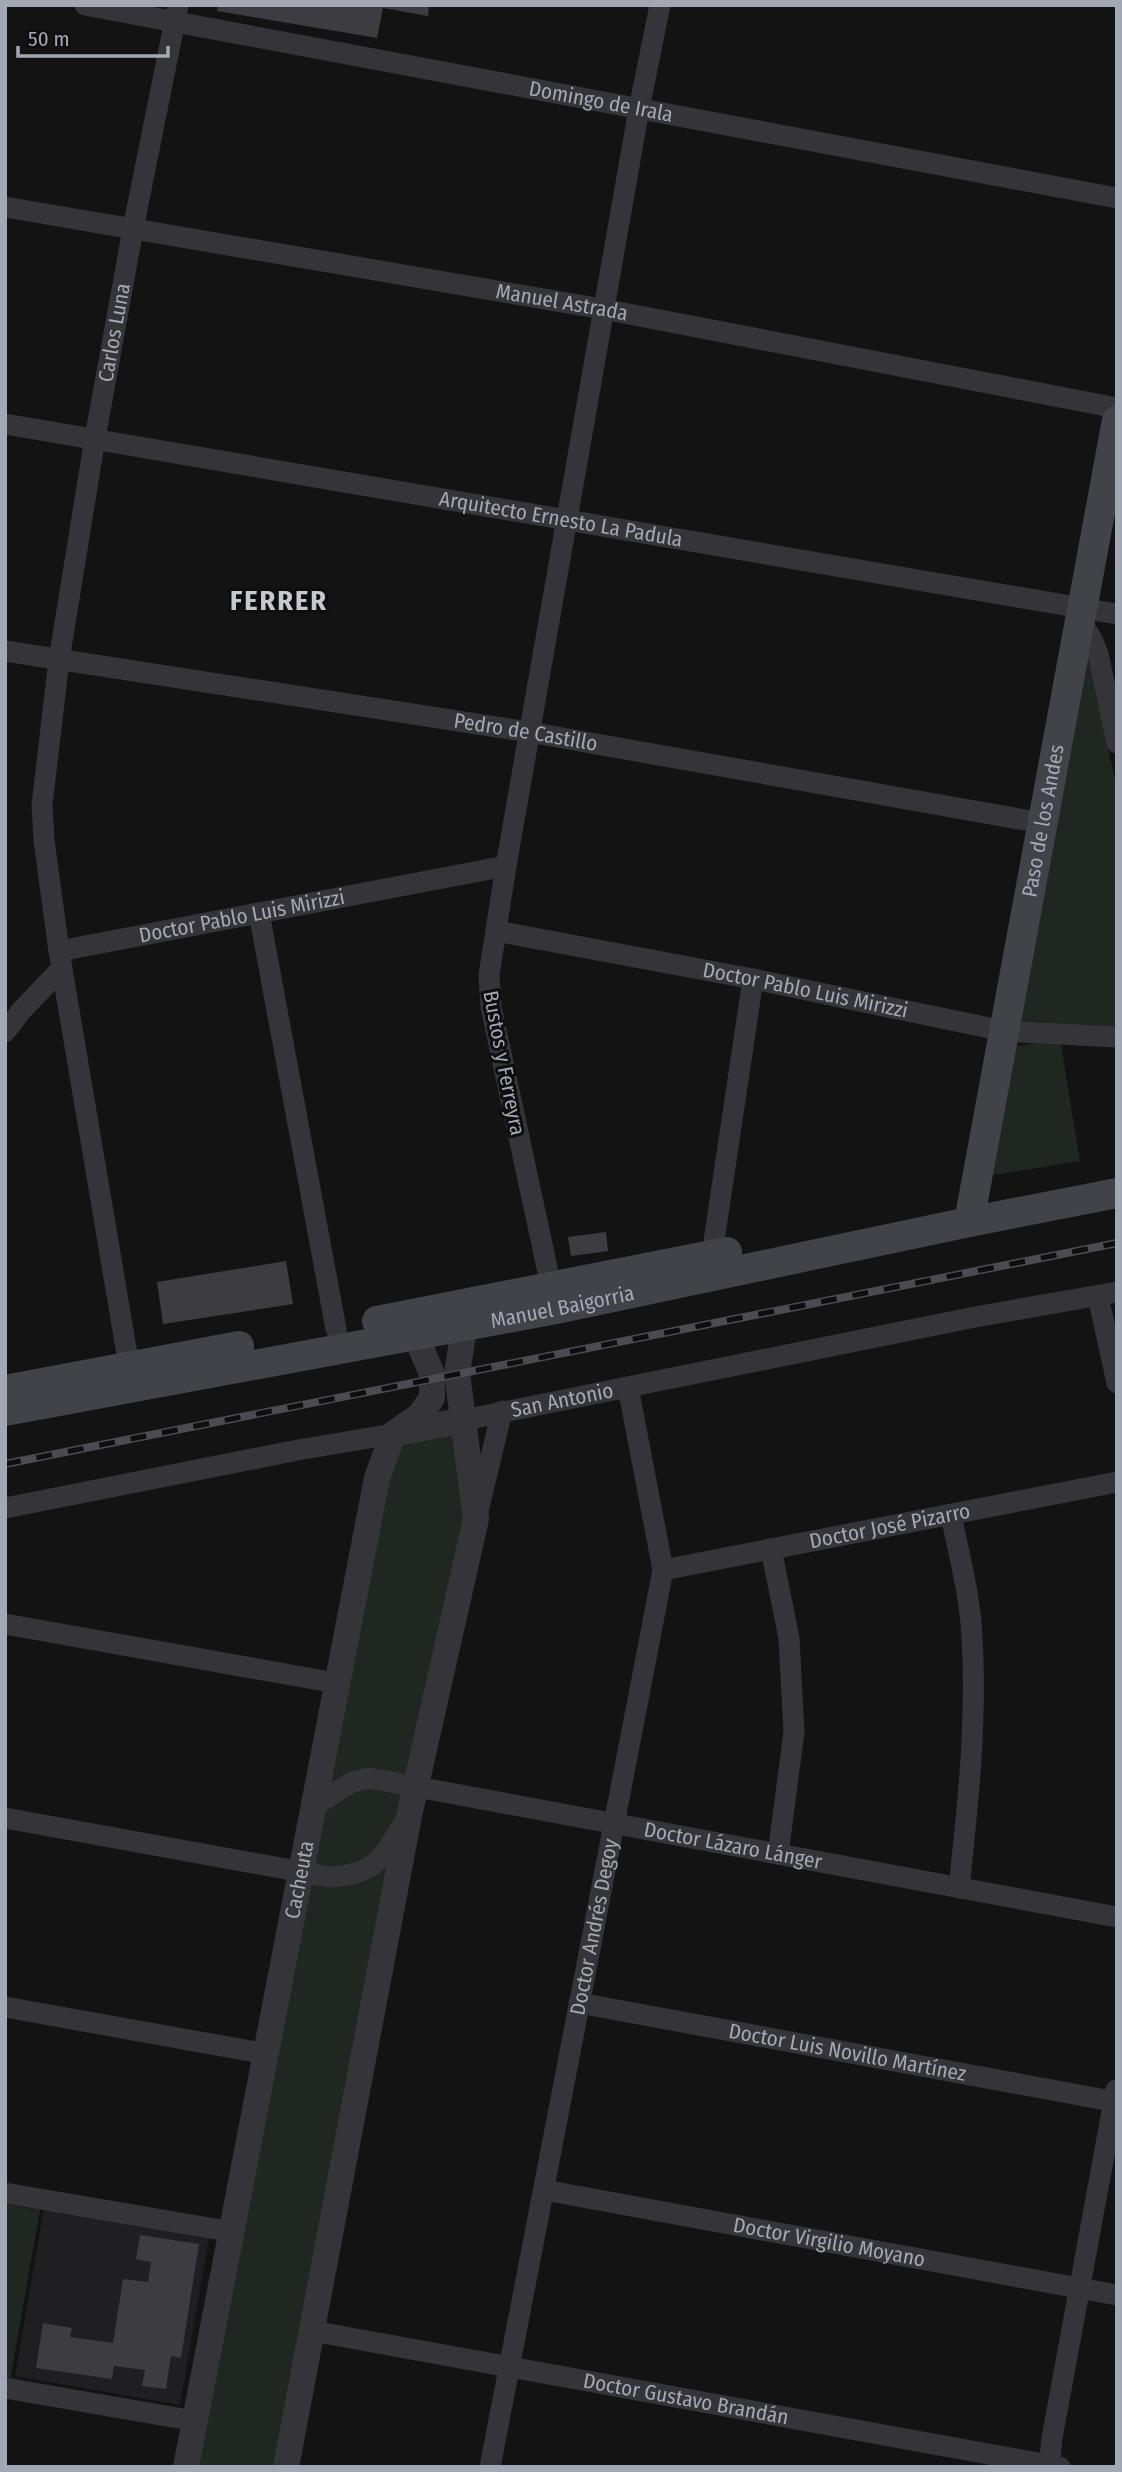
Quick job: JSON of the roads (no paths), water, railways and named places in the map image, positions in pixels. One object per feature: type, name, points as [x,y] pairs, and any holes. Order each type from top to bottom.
[{"type":"main road","name":"Paso de los Andes","points":[[970,1213],[1117,420]]},
{"type":"main road","name":"Manuel Baigorria","points":[[5,1411],[414,1324],[970,1213],[1117,1176]]},
{"type":"main road","name":"Manuel Baigorria","points":[[970,1213],[1117,1193]]},
{"type":"main road","name":"Manuel Baigorria","points":[[5,1390],[336,1329],[414,1324]]},
{"type":"street","name":"Domingo de Irala","points":[[85,5],[176,14],[639,109],[1117,198]]},
{"type":"street","name":"Bustos y Ferreyra","points":[[553,1298],[491,1007],[489,975],[603,309],[660,5]]},
{"type":"street","name":"Carlos Luna","points":[[129,1366],[61,959],[44,840],[42,805],[59,660],[95,438],[176,14]]},
{"type":"street","name":"Manuel Astrada","points":[[5,207],[603,309],[1117,408]]},
{"type":"street","name":"Arquitecto Ernesto La Padula","points":[[5,424],[566,520],[1081,615],[1117,614]]},
{"type":"street","points":[[1081,615],[1098,654],[1117,743]]},
{"type":"street","name":"Pedro de Castillo","points":[[5,651],[529,732],[1042,823]]},
{"type":"street","name":"Doctor Pablo Luis Mirizzi","points":[[61,959],[259,913],[506,866]]},
{"type":"street","points":[[259,913],[336,1329]]},
{"type":"street","name":"Doctor Pablo Luis Mirizzi","points":[[496,931],[753,979],[1004,1031],[1117,1037]]},
{"type":"street","points":[[5,1032],[61,959]]},
{"type":"street","points":[[710,1266],[753,979]]},
{"type":"street","points":[[1107,1294],[1117,1383]]},
{"type":"street","name":"San Antonio","points":[[5,1508],[393,1434],[962,1320],[1107,1294]]},
{"type":"street","points":[[464,1315],[457,1373],[476,1519]]},
{"type":"street","points":[[393,1434],[419,1416],[432,1398],[432,1374],[414,1324]]},
{"type":"street","name":"Doctor Andrés Degoy","points":[[490,2467],[663,1570],[628,1387]]},
{"type":"street","points":[[286,2467],[409,1815],[502,1411]]},
{"type":"street","name":"Cacheuta","points":[[186,2467],[377,1478],[393,1434]]},
{"type":"street","name":"Doctor José Pizarro","points":[[663,1570],[1117,1482]]},
{"type":"street","points":[[951,1515],[965,1582],[972,1637],[974,1735],[959,1888]]},
{"type":"street","points":[[771,1549],[789,1637],[794,1732],[778,1854]]},
{"type":"street","points":[[5,1624],[336,1683]]},
{"type":"street","name":"Doctor Lázaro Lánger","points":[[313,1807],[352,1782],[369,1778],[1117,1917]]},
{"type":"street","points":[[5,1818],[330,1877],[369,1870],[386,1852],[409,1815]]},
{"type":"street","name":"Doctor Luis Novillo Martínez","points":[[579,2003],[1116,2097]]},
{"type":"street","points":[[5,2007],[267,2054]]},
{"type":"street","points":[[1053,2466],[1052,2438],[1116,2097]]},
{"type":"street","name":"Doctor Virgilio Moyano","points":[[544,2190],[1117,2295]]},
{"type":"street","points":[[5,2193],[233,2232]]},
{"type":"street","name":"Doctor Gustavo Brandán","points":[[312,2331],[1053,2466]]},
{"type":"street","points":[[5,2388],[195,2421]]},
{"type":"railway","points":[[5,1464],[1117,1243]]},
{"type":"district","name":"FERRER","points":[[279,600]]}]
